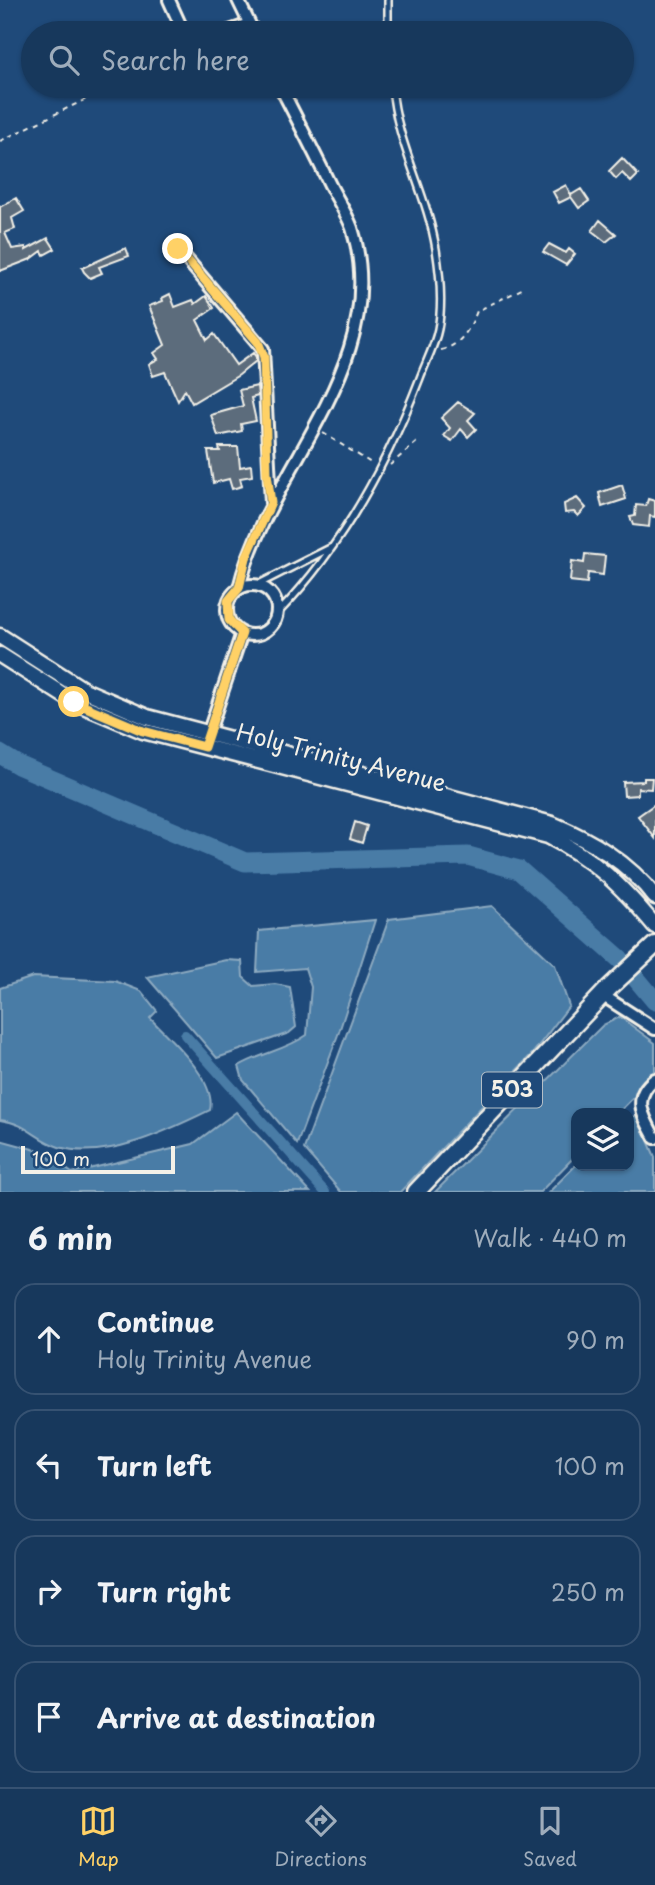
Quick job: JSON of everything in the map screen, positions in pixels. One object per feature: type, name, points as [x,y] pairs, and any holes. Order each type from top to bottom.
[{"type":"main road","name":"Holy Trinity Avenue","points":[[0,636],[84,690],[206,740],[548,836],[583,854],[627,891],[655,926]]},
{"type":"main road","name":"Holy Trinity Avenue","points":[[0,655],[74,702],[143,731],[206,740],[505,810],[552,824],[593,842],[641,878],[655,897]]},
{"type":"main road","points":[[583,854],[593,842]]},
{"type":"main road","name":"503","points":[[416,1192],[605,991],[655,945]]},
{"type":"street","points":[[169,0],[179,21]]},
{"type":"street","points":[[238,0],[248,21]]},
{"type":"street","points":[[239,588],[257,585],[273,595],[278,613],[275,622],[261,634],[242,633],[234,628],[227,614],[228,601],[239,588],[246,558],[271,503],[335,387],[357,331],[359,271],[352,228],[286,98]]},
{"type":"street","points":[[178,249],[263,349],[271,503]]},
{"type":"street","points":[[206,740],[242,633]]},
{"type":"street","points":[[605,991],[655,1029]]},
{"type":"street","points":[[655,1079],[641,1094],[639,1107],[655,1138]]},
{"type":"lane","points":[[388,0],[388,21]]},
{"type":"lane","points":[[278,613],[312,579],[335,546],[406,414],[438,329],[440,301],[432,228],[394,116],[393,98]]},
{"type":"lane","points":[[257,585],[335,546]]},
{"type":"path","points":[[0,141],[88,98]]},
{"type":"path","points":[[429,353],[452,348],[470,329],[477,311],[526,287]]},
{"type":"path","points":[[313,427],[379,467],[394,463],[418,441]]},
{"type":"water","points":[[492,906],[555,965],[569,1006],[532,1054],[400,1192],[341,1192],[304,1149],[389,919]]},
{"type":"water","points":[[375,920],[339,1032],[297,1144],[243,1080],[239,1066],[307,1035],[311,987],[305,968],[257,972],[259,931]]},
{"type":"water","points":[[226,960],[242,961],[243,977],[253,986],[275,984],[290,987],[296,1027],[289,1033],[217,1058],[147,977]]},
{"type":"water","points":[[33,977],[115,981],[141,991],[157,1011],[150,1018],[199,1073],[210,1098],[210,1110],[156,1135],[96,1150],[59,1147],[17,1124],[0,1120],[0,988]]},
{"type":"water","points":[[620,1017],[655,1043],[655,1076],[623,1108],[571,1108],[571,1160],[540,1192],[435,1192],[603,1025]]},
{"type":"water","points":[[236,1112],[310,1192],[0,1192],[0,1140],[40,1151],[72,1173],[193,1144]]},
{"type":"water","points":[[637,1114],[655,1157],[655,1192],[549,1192],[571,1170],[634,1171],[634,1116]]},
{"type":"building","points":[[622,158],[638,175],[631,182],[622,173],[616,179],[609,171]]},
{"type":"building","points":[[566,185],[571,195],[581,189],[589,201],[579,208],[571,197],[559,203],[553,192]]},
{"type":"building","points":[[16,198],[24,211],[12,218],[15,229],[5,233],[12,249],[26,247],[26,250],[48,238],[55,249],[44,255],[42,251],[31,259],[0,271],[0,207]]},
{"type":"building","points":[[600,220],[616,234],[606,242],[592,231]]},
{"type":"building","points":[[549,244],[566,253],[569,249],[575,254],[566,265],[543,252]]},
{"type":"building","points":[[126,248],[129,256],[99,267],[102,273],[90,278],[84,272],[82,268]]},
{"type":"building","points":[[170,294],[175,307],[193,300],[195,304],[206,296],[214,308],[197,320],[207,340],[214,334],[236,365],[253,353],[256,357],[256,361],[239,375],[192,403],[185,390],[178,401],[165,372],[153,376],[149,364],[158,359],[154,353],[165,345],[149,306],[163,301],[162,298]]},
{"type":"building","points":[[257,386],[258,396],[251,398],[256,421],[241,424],[242,431],[218,436],[211,415],[243,406],[239,390]]},
{"type":"building","points":[[458,402],[475,413],[468,420],[476,429],[468,437],[461,429],[452,441],[444,436],[450,428],[441,418]]},
{"type":"building","points":[[219,447],[238,447],[240,467],[251,465],[252,476],[240,478],[242,486],[232,489],[229,479],[213,483],[208,451],[220,451]]},
{"type":"building","points":[[622,485],[626,499],[602,507],[599,493]]},
{"type":"building","points":[[577,498],[586,508],[578,516],[574,512],[565,513],[564,504]]},
{"type":"building","points":[[648,499],[655,501],[655,517],[650,516],[649,527],[633,525],[630,517],[635,516],[636,505],[646,506]]},
{"type":"building","points":[[585,554],[605,556],[603,575],[588,573],[587,583],[570,581],[572,561],[584,563]]},
{"type":"building","points":[[644,778],[652,778],[651,789],[638,788],[638,795],[624,796],[623,782],[644,781]]},
{"type":"building","points":[[655,804],[655,838],[638,816]]},
{"type":"building","points":[[355,822],[367,826],[362,843],[350,839]]},
{"type":"waterway","points":[[0,754],[18,765],[245,862],[468,856],[519,870],[620,959],[655,1001]]},
{"type":"waterway","points":[[185,1035],[325,1192]]},
{"type":"route","points":[[74,702],[143,731],[204,747],[242,633],[234,628],[229,620],[228,601],[239,588],[246,558],[271,503],[267,473],[263,349],[178,249]]}]
